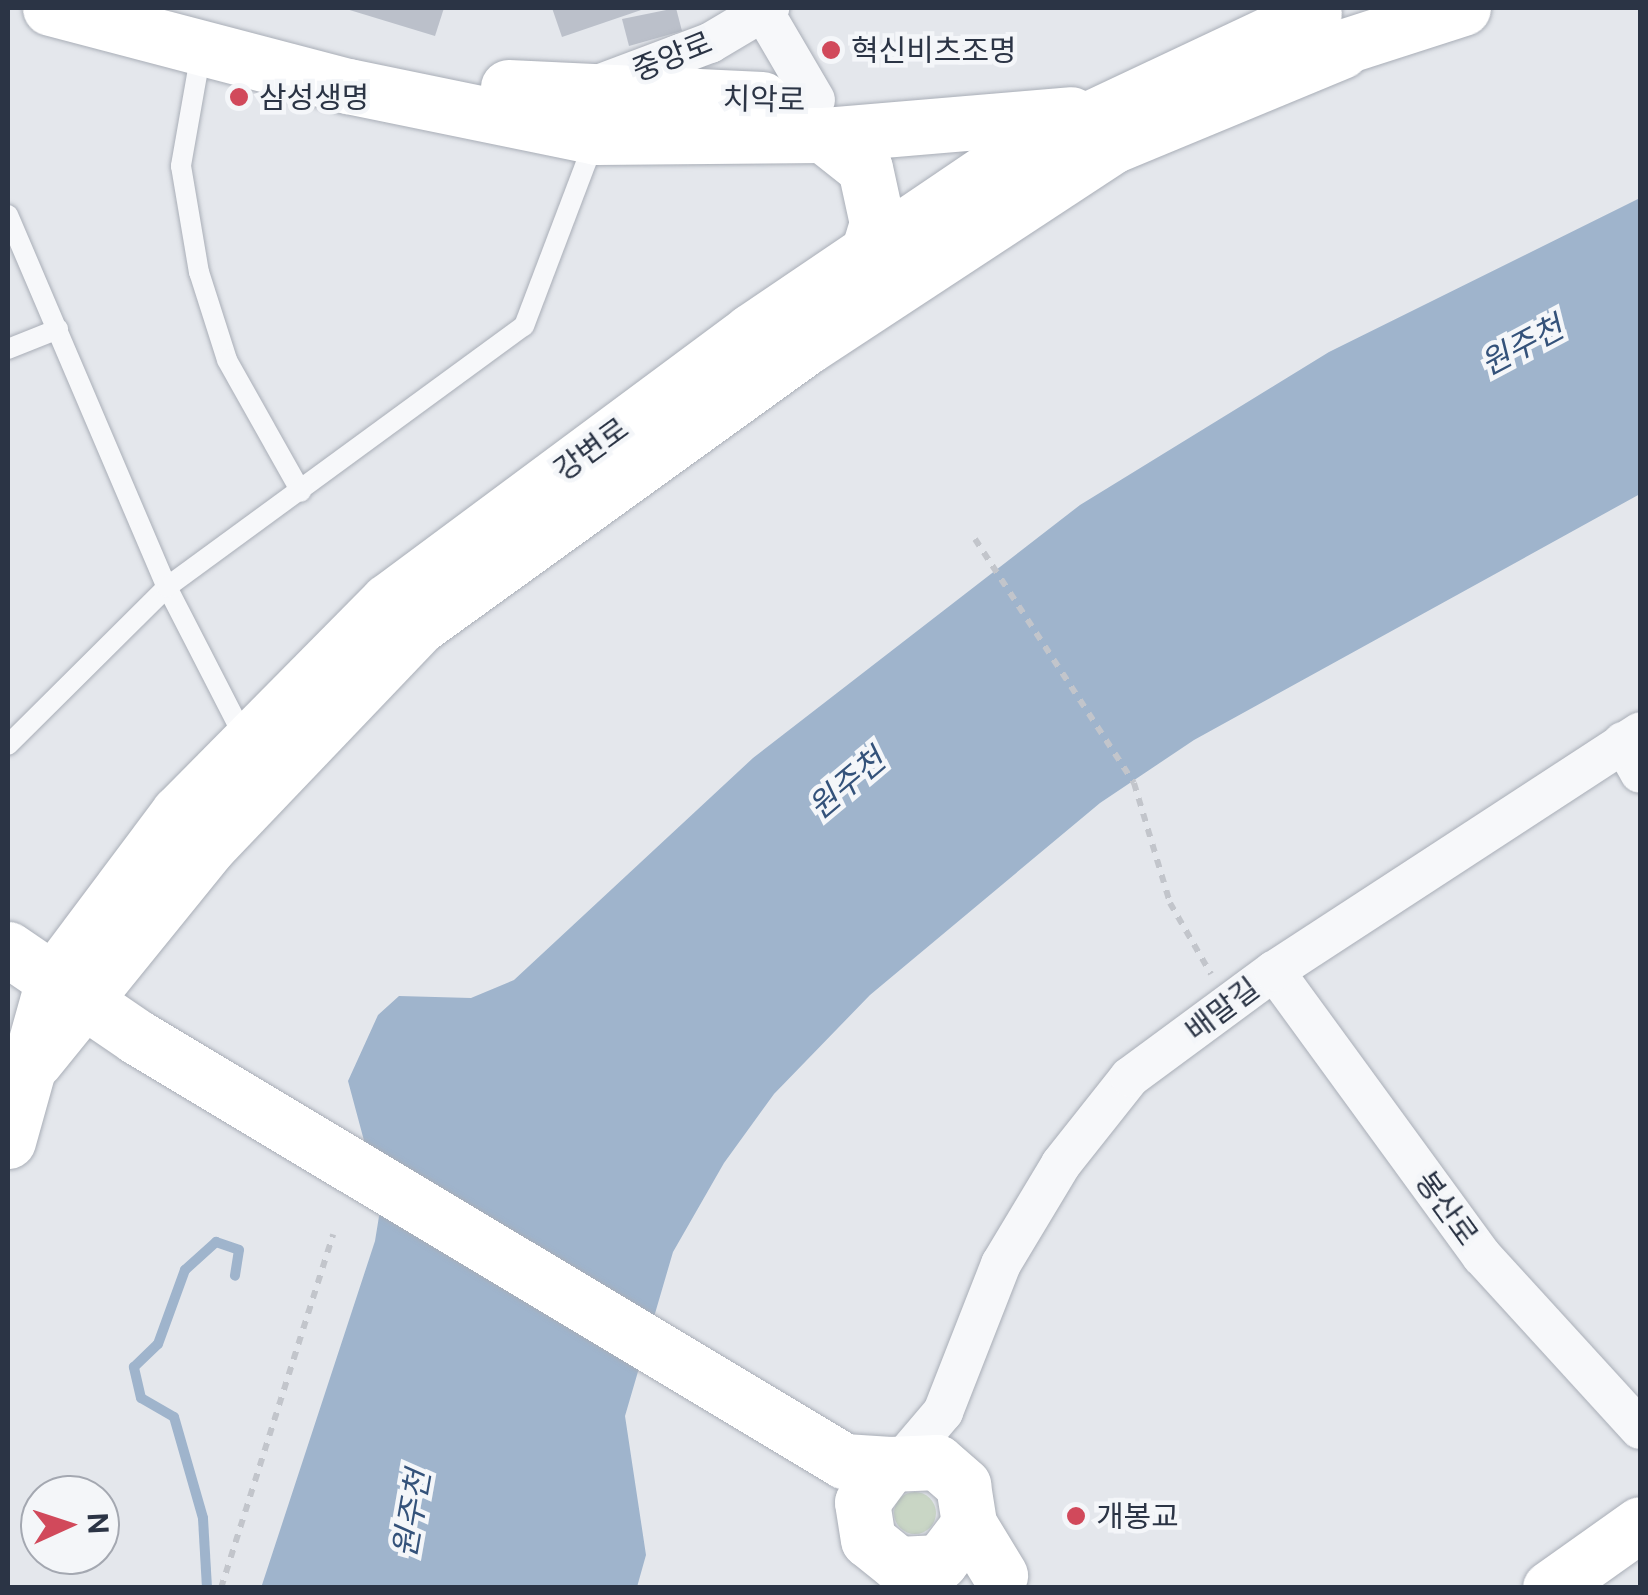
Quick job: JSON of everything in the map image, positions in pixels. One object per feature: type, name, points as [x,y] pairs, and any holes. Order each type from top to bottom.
[{"type":"street","name":"치악로","points":[[50,8],[202,26],[584,116],[1084,114],[1328,24]]},
{"type":"street","name":"치악로","points":[[819,118],[1044,82],[1328,24],[1463,8]]},
{"type":"street","name":"중앙로","points":[[584,116],[766,9]]},
{"type":"street","points":[[766,9],[819,118],[866,168],[878,223],[867,256]]},
{"type":"street","name":"강변로","points":[[70,992],[418,626],[808,346],[1112,146],[1328,24]]},
{"type":"street","name":"강변로","points":[[8,1141],[32,1064],[70,992],[245,739],[388,601],[751,330],[1084,114]]},
{"type":"street","name":"배말길","points":[[902,1522],[1002,1264],[1061,1164],[1130,1077],[1274,971],[1635,749]]},
{"type":"street","points":[[8,948],[138,1036],[902,1522],[1009,1581]]},
{"type":"street","name":"봉산로","points":[[1274,971],[1482,1256],[1640,1428]]},
{"type":"street","points":[[902,1522],[942,1412]]},
{"type":"street","points":[[1550,1588],[1640,1524]]},
{"type":"lane","points":[[202,26],[181,166],[199,272],[227,360],[301,492]]},
{"type":"lane","points":[[8,745],[167,586],[524,326],[584,116]]},
{"type":"lane","points":[[8,215],[167,586],[245,739]]},
{"type":"lane","points":[[8,349],[58,329]]},
{"type":"path","points":[[975,539],[1123,766],[1170,904],[1230,1004]]},
{"type":"path","points":[[221,1588],[333,1234]]},
{"type":"green space","points":[[915,1492],[930,1498],[936,1513],[930,1528],[915,1534],[900,1528],[894,1513],[900,1498]]},
{"type":"water","name":"원주천","points":[[1640,198],[1640,494],[1194,740],[1100,803],[870,995],[774,1094],[724,1163],[673,1252],[625,1416],[646,1555],[637,1587],[261,1588],[375,1241],[381,1204],[348,1081],[378,1015],[399,996],[471,998],[514,980],[753,758],[1080,505],[1329,352]]},
{"type":"building","points":[[343,8],[444,8],[435,36]]},
{"type":"building","points":[[552,8],[647,8],[562,37]]},
{"type":"building","points":[[676,8],[682,31],[629,46],[622,19]]},
{"type":"waterway","points":[[207,1588],[203,1518],[174,1417],[141,1398],[134,1367],[158,1344],[185,1270],[216,1242],[239,1250],[235,1276]]},
{"type":"place","name":"혁신비츠조명","points":[[831,50]]},
{"type":"place","name":"삼성생명","points":[[239,97]]},
{"type":"place","name":"개봉교","points":[[1076,1516]]}]
